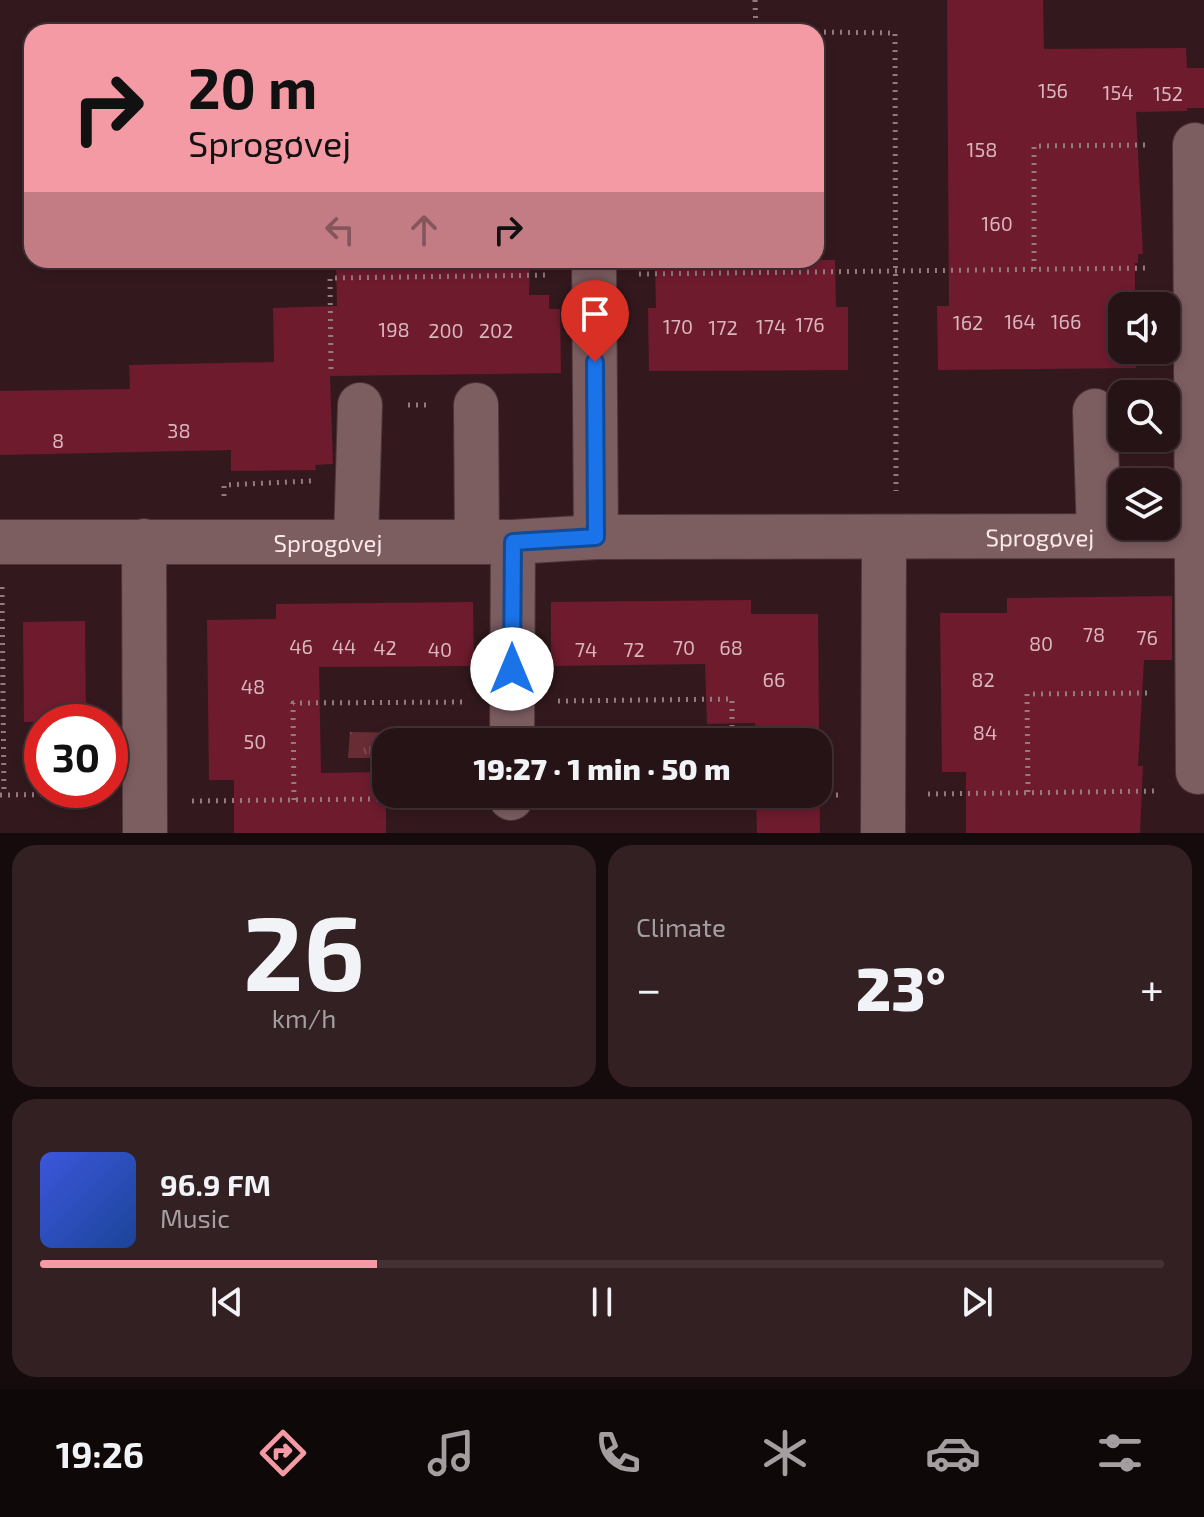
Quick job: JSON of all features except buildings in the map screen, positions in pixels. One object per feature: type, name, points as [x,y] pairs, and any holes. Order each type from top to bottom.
[{"type":"street","points":[[1195,145],[1198,772]]},
{"type":"street","points":[[594,268],[596,537]]},
{"type":"street","points":[[346,391],[356,541]]},
{"type":"street","points":[[476,405],[495,542],[511,728]]},
{"type":"street","points":[[1095,411],[1099,534]]},
{"type":"street","name":"Sprogøvej","points":[[1,542],[495,542],[596,537],[884,538],[1099,534],[1196,536]]},
{"type":"street","points":[[883,833],[884,538]]},
{"type":"street","points":[[144,541],[145,833]]},
{"type":"path","points":[[755,0],[756,24]]},
{"type":"path","points":[[824,32],[895,33],[896,513],[884,538]]},
{"type":"path","points":[[1034,269],[1034,146],[1195,145]]},
{"type":"path","points":[[625,268],[747,272],[1195,267]]},
{"type":"path","points":[[422,268],[422,276]]},
{"type":"path","points":[[346,391],[330,278],[575,268]]},
{"type":"path","points":[[1,542],[4,795]]},
{"type":"path","points":[[1160,791],[1028,792],[1027,694],[1197,692]]},
{"type":"green space","points":[[350,732],[372,732],[372,758],[348,758]]},
{"type":"route","points":[[512,669],[513,542],[596,537],[595,362]]}]
